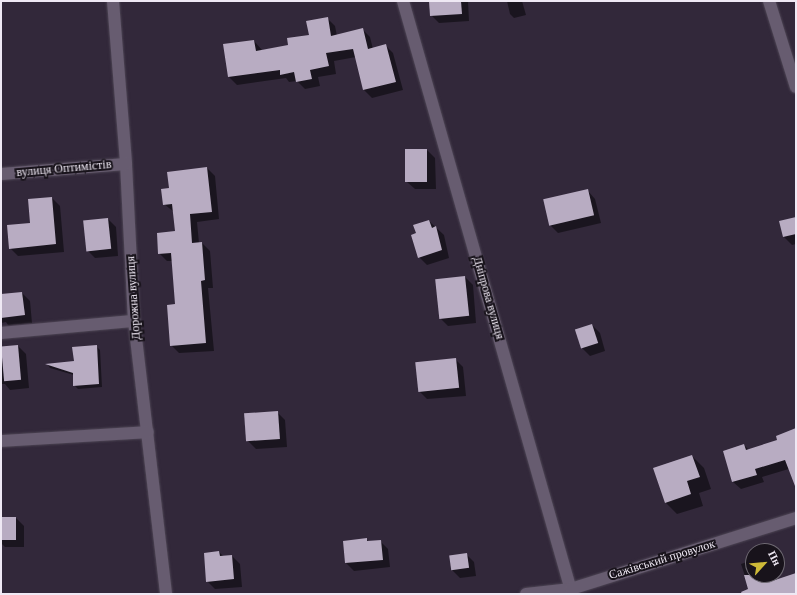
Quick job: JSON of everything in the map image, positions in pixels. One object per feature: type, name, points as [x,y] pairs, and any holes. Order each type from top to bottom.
[{"type":"street","name":"Дорожна вулиця","points":[[114,1],[126,164],[134,321],[166,594]]},
{"type":"street","name":"Дніпрова вулиця","points":[[403,1],[572,591]]},
{"type":"street","points":[[769,1],[796,87]]},
{"type":"street","name":"вулиця Оптимістів","points":[[1,174],[126,164]]},
{"type":"street","points":[[1,333],[134,321]]},
{"type":"street","points":[[1,440],[148,432]]},
{"type":"street","name":"Сажівський провулок","points":[[526,594],[572,591],[796,518]]},
{"type":"building","points":[[429,1],[461,1],[462,14],[430,16]]},
{"type":"building","points":[[328,17],[331,36],[363,28],[368,49],[386,44],[396,82],[363,90],[353,49],[326,53],[329,66],[310,70],[312,79],[296,82],[294,72],[280,75],[280,70],[228,77],[223,44],[254,40],[256,51],[288,45],[287,38],[309,35],[306,21]]},
{"type":"building","points":[[405,149],[427,149],[427,182],[405,182]]},
{"type":"building","points":[[207,167],[212,212],[190,214],[192,243],[202,242],[205,280],[201,281],[206,343],[170,346],[167,305],[175,304],[171,253],[158,254],[157,233],[175,231],[172,204],[163,205],[161,189],[169,188],[167,172]]},
{"type":"building","points":[[588,189],[594,215],[549,226],[543,199]]},
{"type":"building","points":[[52,197],[56,244],[9,249],[7,225],[30,223],[28,199]]},
{"type":"building","points":[[796,217],[796,234],[783,237],[779,221]]},
{"type":"building","points":[[108,218],[111,249],[86,251],[83,221]]},
{"type":"building","points":[[429,220],[432,228],[436,226],[442,250],[418,258],[411,235],[416,233],[413,225]]},
{"type":"building","points":[[465,276],[469,316],[439,319],[435,279]]},
{"type":"building","points":[[22,292],[25,315],[1,318],[1,294]]},
{"type":"building","points":[[592,324],[598,343],[581,349],[575,330]]},
{"type":"building","points":[[18,345],[21,380],[4,381],[1,346]]},
{"type":"building","points":[[97,345],[99,384],[73,386],[73,373],[45,364],[74,361],[72,347]]},
{"type":"building","points":[[456,358],[459,388],[418,392],[415,362]]},
{"type":"building","points":[[278,411],[280,439],[246,441],[244,413]]},
{"type":"building","points":[[796,428],[796,486],[785,460],[755,469],[757,475],[732,482],[723,451],[744,444],[746,450],[777,440],[776,436]]},
{"type":"building","points":[[692,455],[700,477],[687,481],[691,494],[665,503],[653,468]]},
{"type":"building","points":[[1,517],[16,517],[16,540],[1,540]]},
{"type":"building","points":[[367,538],[367,541],[381,540],[383,560],[345,563],[343,541]]},
{"type":"building","points":[[219,551],[220,556],[232,555],[234,579],[206,582],[204,553]]},
{"type":"building","points":[[467,553],[469,568],[451,570],[449,556]]},
{"type":"building","points":[[796,573],[796,594],[742,594],[741,592],[748,589],[746,583],[785,583],[785,577]]}]
